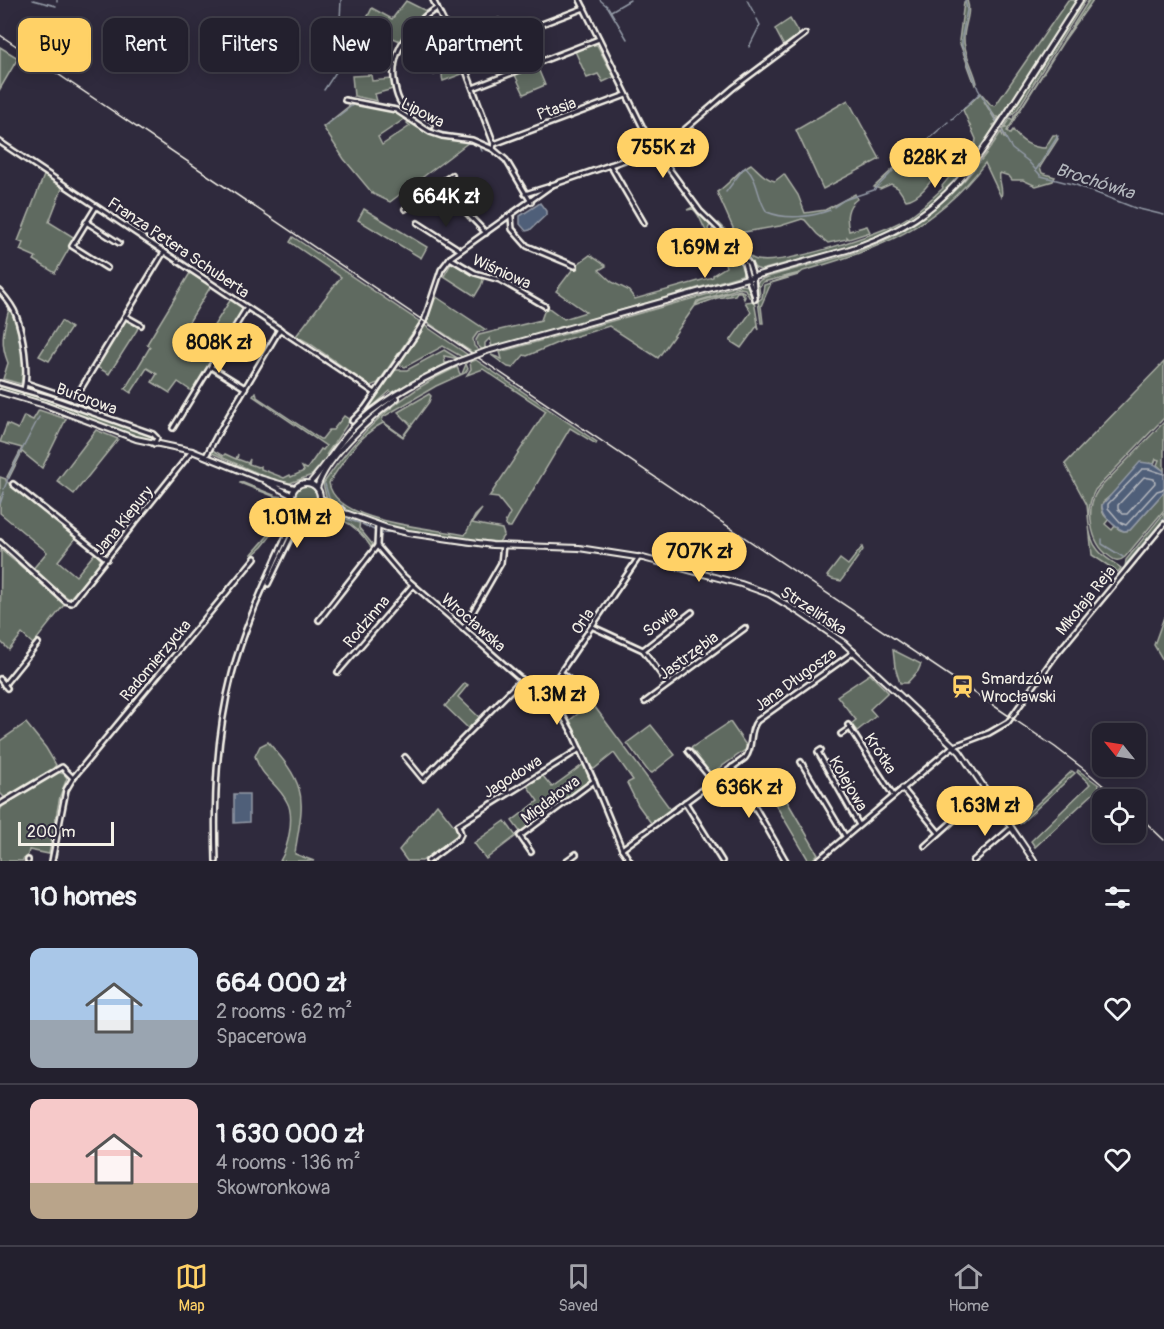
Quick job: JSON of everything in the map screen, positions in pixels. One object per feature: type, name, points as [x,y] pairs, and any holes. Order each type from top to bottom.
[{"type":"main road","points":[[310,483],[339,443],[359,421],[419,382],[460,361],[487,351],[856,247],[908,223],[954,187],[971,167],[1080,0]]},
{"type":"main road","points":[[317,488],[331,464],[364,425],[419,382]]},
{"type":"main road","name":"Buforowa","points":[[0,392],[45,405],[154,444],[192,451],[259,478],[291,495]]},
{"type":"main road","name":"Buforowa","points":[[259,478],[294,488]]},
{"type":"main road","points":[[302,483],[310,483],[317,488],[320,498],[316,507],[305,511],[295,507],[291,495],[294,488],[302,483]]},
{"type":"main road","name":"Strzelińska","points":[[320,498],[348,514]]},
{"type":"main road","name":"Strzelińska","points":[[316,507],[348,514],[408,533],[503,545],[579,548],[639,557],[758,590],[799,612],[832,634],[953,746],[969,765],[1034,861]]},
{"type":"street","points":[[434,0],[443,18]]},
{"type":"street","points":[[580,0],[654,149],[700,211],[730,239],[742,254],[755,299],[750,277]]},
{"type":"street","points":[[431,126],[400,102],[394,72],[397,56],[409,32],[420,20],[438,7]]},
{"type":"street","points":[[543,24],[584,8]]},
{"type":"street","points":[[525,194],[654,149],[684,132],[733,88],[805,33]]},
{"type":"street","points":[[472,88],[599,39]]},
{"type":"street","points":[[466,72],[494,144],[491,148],[507,160],[531,202]]},
{"type":"street","name":"Ptasia","points":[[494,144],[626,95]]},
{"type":"street","name":"Lipowa","points":[[345,100],[390,108],[435,134],[472,140],[491,148]]},
{"type":"street","name":"Franza Petera Schuberta","points":[[0,142],[375,393]]},
{"type":"street","points":[[610,165],[644,223]]},
{"type":"street","points":[[405,209],[452,175]]},
{"type":"street","points":[[440,185],[486,233]]},
{"type":"street","points":[[352,421],[375,393],[423,323],[441,270],[450,258],[511,217],[552,185]]},
{"type":"street","points":[[96,207],[72,246],[107,268]]},
{"type":"street","points":[[511,217],[514,232],[527,246],[575,266]]},
{"type":"street","points":[[86,222],[119,243]]},
{"type":"street","points":[[418,223],[460,250]]},
{"type":"street","points":[[74,400],[165,252]]},
{"type":"street","name":"Wiśniowa","points":[[450,258],[475,273],[500,280],[545,306]]},
{"type":"street","points":[[0,291],[13,308],[19,324],[24,355],[26,383],[24,390]]},
{"type":"street","points":[[173,428],[246,309]]},
{"type":"street","points":[[125,316],[141,326]]},
{"type":"street","points":[[206,456],[280,329]]},
{"type":"street","points":[[211,367],[245,387]]},
{"type":"street","name":"Buforowa","points":[[0,383],[153,434],[157,438],[154,444]]},
{"type":"street","points":[[26,383],[91,405]]},
{"type":"street","name":"Jana Kiepury","points":[[0,542],[71,603],[192,451]]},
{"type":"street","points":[[13,484],[107,560]]},
{"type":"street","points":[[216,861],[216,776],[223,715],[232,672],[292,522],[295,507]]},
{"type":"street","points":[[259,600],[305,511]]},
{"type":"street","name":"Mikołaja Reja","points":[[1028,693],[1062,647],[1164,524]]},
{"type":"street","points":[[319,620],[377,546],[378,525]]},
{"type":"street","points":[[463,629],[501,563],[503,545]]},
{"type":"street","name":"Wrocławska","points":[[377,546],[390,564],[412,585],[522,679],[566,721],[580,748],[622,849],[630,861]]},
{"type":"street","name":"Orla","points":[[543,698],[639,557]]},
{"type":"street","name":"Radomierzycka","points":[[52,861],[66,790],[73,778],[255,558]]},
{"type":"street","name":"Rodzinna","points":[[338,672],[412,585]]},
{"type":"street","name":"Sowia","points":[[642,650],[692,612]]},
{"type":"street","points":[[592,627],[642,650],[668,684]]},
{"type":"street","name":"Jastrzębia","points":[[645,702],[745,628]]},
{"type":"street","points":[[0,680],[5,686],[38,643]]},
{"type":"street","name":"Jana Długosza","points":[[622,849],[749,752],[753,727],[757,721],[854,652]]},
{"type":"street","points":[[561,673],[585,692]]},
{"type":"street","points":[[405,757],[423,779],[522,679]]},
{"type":"street","name":"Kolejowa","points":[[817,861],[953,746],[989,733],[1008,722],[1028,693]]},
{"type":"street","name":"Krótka","points":[[841,734],[849,726],[894,795]]},
{"type":"street","name":"Jagodowa","points":[[428,861],[459,838],[461,834],[458,825],[580,748]]},
{"type":"street","points":[[688,751],[712,781]]},
{"type":"street","name":"Kolejowa","points":[[820,751],[859,825]]},
{"type":"street","name":"Kolejowa","points":[[801,762],[845,836]]},
{"type":"street","points":[[732,767],[786,861]]},
{"type":"street","points":[[0,804],[64,768],[73,778]]},
{"type":"street","name":"Migdałowa","points":[[531,852],[520,836],[594,782]]},
{"type":"street","points":[[902,788],[939,833]]},
{"type":"street","points":[[685,802],[722,861]]},
{"type":"street","points":[[925,846],[965,810]]},
{"type":"street","points":[[973,861],[1011,829]]},
{"type":"street","points":[[566,861],[576,854]]},
{"type":"green space","points":[[967,0],[969,10],[964,43],[977,83],[975,85],[959,41],[964,2]]},
{"type":"green space","points":[[1068,0],[1077,0],[1006,112],[1000,118],[998,117],[998,121],[984,101],[997,123],[993,125],[984,144],[961,175],[934,202],[902,224],[870,239],[824,254],[761,270],[755,268],[738,245],[754,259],[766,261],[783,259],[867,236],[915,213],[943,188],[942,186],[975,146],[976,139],[963,110],[981,93],[991,105],[995,106]]},
{"type":"green space","points":[[1083,0],[1086,0],[1017,110],[1008,118]]},
{"type":"green space","points":[[1089,0],[1093,0],[1063,42],[1007,131],[1010,134],[1013,130],[1027,143],[1040,148],[1045,148],[1053,135],[1056,135],[1058,139],[1040,167],[1042,173],[1055,177],[1053,181],[1036,186],[1023,180],[1012,180],[1009,176],[1000,173],[1001,197],[985,163],[966,186],[946,204],[926,220],[904,233],[857,254],[771,283],[761,306],[763,323],[761,323],[758,301],[762,298],[764,285],[800,273],[763,282],[759,287],[760,296],[758,298],[755,284],[762,279],[847,255],[882,242],[922,218],[957,188],[1001,132],[1006,138],[1002,129],[1006,128],[1004,127],[1010,118],[1013,120]]},
{"type":"green space","points":[[406,1],[426,11],[419,18],[403,18],[403,35],[400,41],[391,37],[392,19]]},
{"type":"green space","points":[[372,8],[390,18],[367,18]]},
{"type":"green space","points":[[790,19],[799,34],[784,46],[775,29]]},
{"type":"green space","points":[[597,45],[614,77],[603,82],[598,74],[587,78],[575,51]]},
{"type":"green space","points":[[0,47],[18,58],[0,89]]},
{"type":"green space","points":[[443,72],[461,72],[462,74],[443,81]]},
{"type":"green space","points":[[522,72],[540,72],[545,85],[524,94],[515,75]]},
{"type":"green space","points":[[371,75],[372,81],[391,79],[393,89],[375,94],[377,101],[354,96],[352,76]]},
{"type":"green space","points":[[848,100],[880,159],[823,189],[796,130]]},
{"type":"green space","points":[[353,103],[390,110],[405,116],[403,120],[378,137],[382,145],[410,126],[407,123],[411,121],[430,134],[469,142],[390,202],[373,194],[344,159],[323,127]]},
{"type":"green space","points":[[920,144],[934,170],[932,179],[924,189],[906,200],[898,188],[891,184],[880,189],[874,187]]},
{"type":"green space","points":[[751,164],[771,180],[775,181],[784,174],[798,195],[805,213],[825,210],[855,194],[857,199],[848,213],[849,231],[867,226],[870,232],[828,243],[802,219],[780,226],[739,233],[734,230],[717,192]]},
{"type":"green space","points":[[45,173],[63,186],[49,222],[75,238],[55,273],[34,260],[36,257],[20,250],[23,243],[18,241]]},
{"type":"green space","points":[[693,207],[710,225],[708,229],[710,233],[713,228],[736,248],[744,262],[742,275],[492,348],[490,338],[485,343],[485,349],[477,345],[476,340],[479,335],[541,320],[546,306],[564,319],[586,312],[556,291],[575,266],[590,255],[606,266],[599,270],[612,282],[628,290],[635,299],[713,277],[726,267],[725,262],[697,214],[693,209],[687,210]]},
{"type":"green space","points":[[364,209],[427,247],[421,258],[358,220]]},
{"type":"green space","points":[[719,223],[737,243],[717,224]]},
{"type":"green space","points":[[293,237],[420,322],[378,383],[370,386],[296,336],[341,277],[290,242]]},
{"type":"green space","points":[[452,262],[484,277],[475,296],[444,276]]},
{"type":"green space","points":[[190,273],[211,286],[178,340],[197,352],[231,299],[245,307],[193,392],[178,382],[170,393],[152,382],[157,374],[147,368],[131,393],[125,389],[150,347],[147,344]]},
{"type":"green space","points":[[741,285],[750,286],[751,298],[745,289],[740,288],[697,301],[695,305],[700,301],[740,290],[744,292],[745,297],[744,299],[741,292],[737,292],[735,295],[717,298],[695,306],[658,358],[609,326],[564,340],[527,356],[524,355],[513,368],[491,355],[502,359],[500,352]]},
{"type":"green space","points":[[435,296],[486,330],[478,332],[473,339],[474,346],[479,351],[473,353],[426,321]]},
{"type":"green space","points":[[754,301],[759,330],[757,326],[741,348],[730,341],[751,312],[745,302]]},
{"type":"green space","points":[[9,309],[16,324],[21,345],[23,367],[21,384],[3,379],[8,363],[3,337]]},
{"type":"green space","points":[[125,319],[138,327],[137,330],[109,374],[97,367],[94,371]]},
{"type":"green space","points":[[61,321],[71,328],[49,361],[39,356]]},
{"type":"green space","points":[[424,325],[468,355],[462,357],[443,346],[405,367],[400,365]]},
{"type":"green space","points":[[444,350],[459,359],[444,356],[445,363],[450,363],[387,399],[393,394],[390,391],[349,430],[314,475],[317,469],[312,475],[290,483],[272,479],[287,485],[216,459],[215,457],[271,479],[210,452],[211,449],[223,456],[225,454],[236,459],[238,454],[237,459],[248,463],[250,459],[249,464],[261,466],[261,469],[284,478],[290,475],[291,477],[304,471],[302,467],[307,469],[321,449],[323,450],[326,446],[253,396],[256,392],[257,397],[320,439],[329,430],[333,430],[344,416],[350,420],[326,455],[395,370],[407,370]]},
{"type":"green space","points":[[476,360],[597,442],[596,444],[570,428],[511,527],[507,527],[505,523],[510,513],[498,498],[489,497],[546,411],[483,369],[467,375],[471,369],[470,362]]},
{"type":"green space","points":[[1164,362],[1164,418],[1095,490],[1090,504],[1089,528],[1087,505],[1065,464]]},
{"type":"green space","points":[[466,364],[468,369],[465,373],[436,386],[383,417],[382,421],[403,436],[411,425],[398,412],[429,394],[431,396],[403,437],[383,423],[374,428],[353,449],[329,483],[335,496],[348,507],[366,515],[409,526],[465,535],[475,516],[482,509],[472,523],[502,529],[504,535],[499,542],[399,530],[361,518],[343,509],[343,505],[341,508],[327,500],[323,484],[336,465],[366,431],[399,402],[417,389],[457,367],[462,374]]},
{"type":"green space","points":[[0,385],[73,407],[153,437],[155,441],[1,390]]},
{"type":"green space","points":[[39,410],[66,419],[42,468],[22,452],[9,478],[7,477],[22,448],[0,442],[7,424],[18,429],[24,416],[33,420]]},
{"type":"green space","points":[[1164,422],[1164,471],[1157,465],[1159,460],[1156,459],[1154,464],[1150,463],[1102,504],[1104,514],[1109,519],[1105,524],[1112,530],[1115,526],[1122,531],[1128,531],[1164,492],[1164,510],[1125,557],[1115,560],[1097,543],[1094,534],[1091,515],[1094,497],[1098,490]]},
{"type":"green space","points":[[96,430],[118,439],[74,494],[57,481]]},
{"type":"green space","points":[[0,477],[6,479],[76,538],[58,561],[76,576],[95,553],[102,561],[70,598],[32,570],[47,552],[0,513]]},
{"type":"green space","points":[[241,482],[283,497],[288,510],[288,514],[254,554],[252,554],[277,522],[283,500]]},
{"type":"green space","points":[[306,485],[314,489],[318,497],[314,505],[306,509],[298,505],[294,497],[298,489]]},
{"type":"green space","points":[[323,510],[360,521],[359,528],[373,545],[371,547],[351,525],[334,517],[315,518],[305,522],[310,515]]},
{"type":"green space","points":[[1164,513],[1164,522],[1125,567],[1126,560]]},
{"type":"green space","points":[[1089,529],[1098,550],[1121,568],[1118,572],[1092,555]]},
{"type":"green space","points":[[862,547],[863,550],[841,581],[827,576],[840,559],[848,565]]},
{"type":"green space","points":[[1,550],[64,602],[33,644],[22,634],[9,650],[0,641]]},
{"type":"green space","points":[[1164,617],[1164,662],[1154,645]]},
{"type":"green space","points":[[893,650],[921,664],[907,683],[900,683]]},
{"type":"green space","points":[[870,674],[888,692],[870,709],[876,716],[857,731],[851,724],[856,720],[837,696]]},
{"type":"green space","points":[[465,683],[468,685],[458,697],[480,718],[469,729],[445,706]]},
{"type":"green space","points":[[592,703],[671,810],[651,823],[638,805],[627,783],[633,780],[614,753],[594,769],[591,767],[570,720]]},
{"type":"green space","points":[[730,722],[748,748],[711,774],[691,748]]},
{"type":"green space","points":[[26,723],[56,765],[51,771],[5,798],[0,793],[0,741]]},
{"type":"green space","points":[[651,725],[675,755],[652,773],[627,743]]},
{"type":"green space","points":[[268,742],[290,770],[301,796],[295,854],[314,861],[280,861],[288,840],[290,815],[283,795],[261,770],[255,756],[260,746]]},
{"type":"green space","points":[[584,764],[590,780],[521,833],[512,821],[538,801],[526,784],[542,775],[552,787]]},
{"type":"green space","points":[[1078,770],[1099,785],[1098,789],[1092,789],[1092,795],[1035,847],[1031,841],[1090,784],[1077,772]]},
{"type":"green space","points":[[1072,771],[1075,773],[1020,824],[1018,822]]},
{"type":"green space","points":[[58,772],[67,778],[60,796],[49,854],[29,850],[27,858],[23,861],[0,861],[0,811],[3,804]]},
{"type":"green space","points":[[777,784],[818,854],[811,861],[767,790]]},
{"type":"green space","points":[[437,804],[460,833],[422,861],[407,861],[399,850]]},
{"type":"green space","points":[[505,821],[516,836],[486,859],[474,843]]},
{"type":"water","points":[[540,203],[546,215],[526,231],[520,224],[520,216]]},
{"type":"water","points":[[1140,462],[1154,464],[1164,471],[1164,492],[1130,530],[1124,531],[1109,521],[1102,505]]},
{"type":"water","points":[[234,794],[249,794],[249,822],[234,823]]},
{"type":"waterway","points":[[33,0],[56,6]]},
{"type":"waterway","points":[[324,90],[336,72],[341,0]]},
{"type":"waterway","points":[[600,0],[608,7],[627,39]]},
{"type":"waterway","name":"Brochówka","points":[[611,11],[630,0]]},
{"type":"waterway","points":[[747,0],[755,15]]},
{"type":"waterway","name":"Brochówka","points":[[965,0],[967,10],[962,46],[978,89],[997,122]]},
{"type":"waterway","points":[[749,47],[760,25],[757,19]]},
{"type":"waterway","points":[[952,119],[980,93]]},
{"type":"waterway","points":[[325,126],[354,104],[392,111],[402,116]]},
{"type":"waterway","points":[[393,106],[402,109],[432,130],[454,135]]},
{"type":"waterway","points":[[409,121],[430,135],[479,145],[482,151]]},
{"type":"waterway","points":[[834,207],[844,200],[874,190],[948,122]]},
{"type":"waterway","name":"Brochówka","points":[[1002,131],[1012,149],[1028,161],[1041,176],[1076,185],[1135,208],[1164,215]]},
{"type":"waterway","points":[[459,136],[489,144]]},
{"type":"waterway","points":[[1036,170],[1058,136]]},
{"type":"waterway","points":[[726,192],[746,168],[753,178],[767,212],[799,217],[830,210]]},
{"type":"waterway","points":[[0,294],[13,313],[18,332]]},
{"type":"waterway","points":[[18,335],[23,360]]},
{"type":"waterway","points":[[22,384],[23,360]]},
{"type":"waterway","points":[[4,489],[39,417]]},
{"type":"waterway","points":[[325,484],[329,498],[335,503]]},
{"type":"waterway","points":[[0,504],[4,492]]},
{"type":"waterway","points":[[316,515],[324,512],[359,523]]},
{"type":"waterway","points":[[1127,563],[1164,519]]},
{"type":"waterway","points":[[362,524],[374,530]]},
{"type":"waterway","points":[[380,538],[382,533],[389,532],[469,545]]},
{"type":"waterway","points":[[710,571],[731,538]]},
{"type":"waterway","name":"Brochówka","points":[[1102,539],[1102,544],[1123,557]]},
{"type":"railway","points":[[0,35],[1055,747],[1107,789]]},
{"type":"railway","points":[[1146,823],[1164,840]]},
{"type":"place","name":"Smardzów Wrocławski","points":[[963,687]]}]
